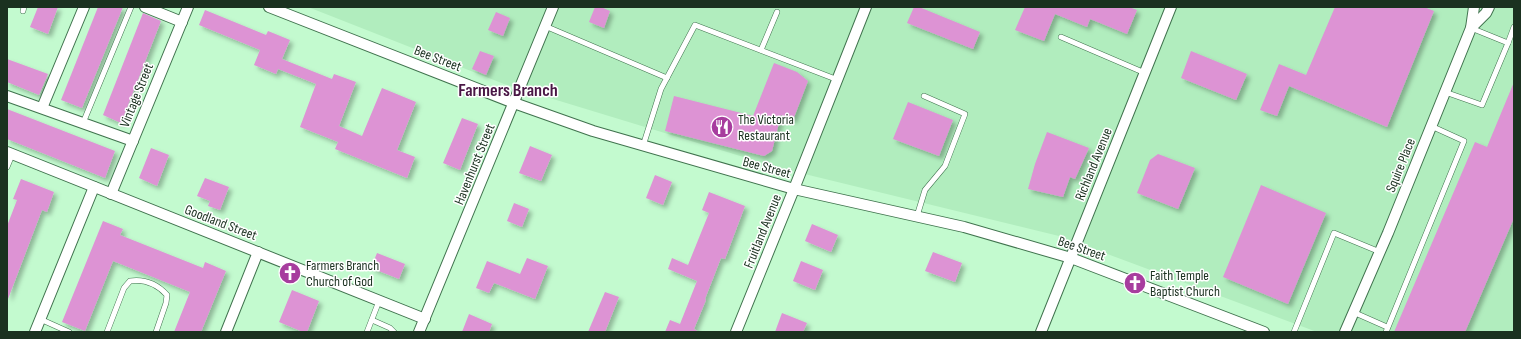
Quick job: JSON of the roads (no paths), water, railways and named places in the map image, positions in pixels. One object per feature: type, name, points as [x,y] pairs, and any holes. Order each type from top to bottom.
[{"type":"street","points":[[42,108],[84,7]]},
{"type":"street","points":[[145,7],[182,22]]},
{"type":"street","name":"Vintage Street","points":[[111,194],[188,7]]},
{"type":"street","name":"Bee Street","points":[[269,7],[514,103],[593,131],[794,189],[964,227],[1071,258],[1264,332]]},
{"type":"street","name":"Havenhurst Street","points":[[419,332],[553,7]]},
{"type":"street","name":"Fruitland Avenue","points":[[736,332],[866,7]]},
{"type":"street","name":"Richland Avenue","points":[[1041,332],[1171,7]]},
{"type":"street","name":"Squire Place","points":[[1345,332],[1380,252],[1446,92],[1471,28],[1474,7]]},
{"type":"street","points":[[1471,28],[1486,13],[1489,7]]},
{"type":"street","points":[[7,96],[133,140]]},
{"type":"street","name":"Goodland Street","points":[[10,154],[425,319]]},
{"type":"street","points":[[35,332],[94,188]]},
{"type":"street","points":[[226,332],[258,252]]},
{"type":"lane","points":[[83,123],[131,7]]},
{"type":"lane","points":[[761,50],[778,12]]},
{"type":"lane","points":[[643,146],[661,89],[695,25],[838,80]]},
{"type":"lane","points":[[545,26],[667,78]]},
{"type":"lane","points":[[1446,92],[1482,105],[1514,26]]},
{"type":"lane","points":[[1471,28],[1508,43]]},
{"type":"lane","points":[[1061,37],[1145,72]]},
{"type":"lane","points":[[917,216],[926,190],[945,166],[965,114],[924,96]]},
{"type":"lane","points":[[1353,312],[1387,330],[1464,141],[1431,126]]},
{"type":"lane","points":[[7,167],[10,154]]},
{"type":"lane","points":[[1294,332],[1334,233],[1380,252]]},
{"type":"lane","points":[[108,332],[124,288],[130,281],[140,280],[160,288],[167,295],[166,303],[156,332]]},
{"type":"lane","points":[[367,332],[379,301]]},
{"type":"lane","points":[[40,319],[69,332]]},
{"type":"lane","points":[[372,320],[390,328],[394,332]]},
{"type":"place","name":"The Victoria Restaurant","points":[[722,127]]},
{"type":"place","name":"Farmers Branch Church of God","points":[[290,273]]},
{"type":"place","name":"Faith Temple Baptist Church","points":[[1135,283]]},
{"type":"district","name":"Farmers Branch","points":[[508,90]]}]
